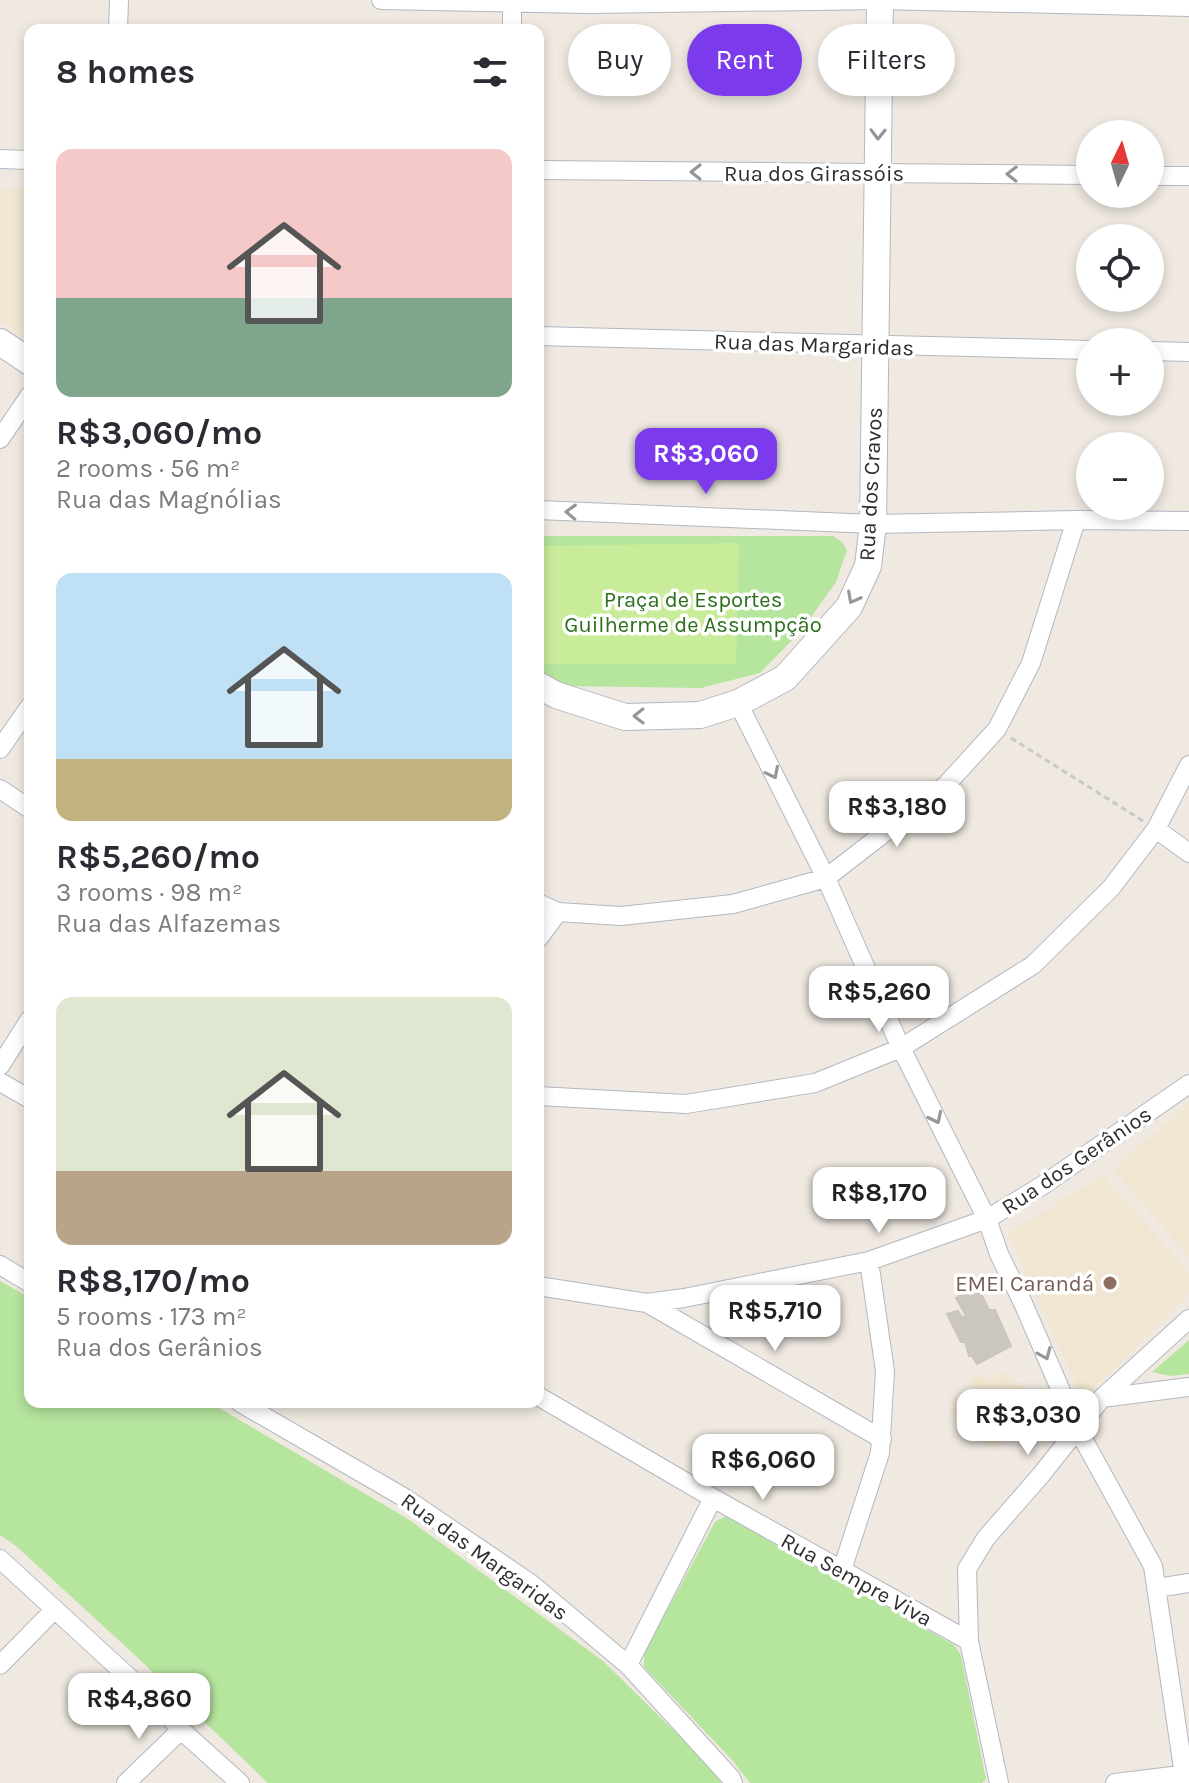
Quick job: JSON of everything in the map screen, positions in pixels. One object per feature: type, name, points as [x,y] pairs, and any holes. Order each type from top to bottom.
[{"type":"street","points":[[118,24],[119,0]]},
{"type":"street","points":[[381,0],[590,4],[880,0],[1189,7]]},
{"type":"street","name":"Rua dos Cravos","points":[[544,688],[625,717],[700,715],[738,703],[785,678],[849,607],[868,566],[873,524],[880,0]]},
{"type":"street","points":[[512,1],[512,24]]},
{"type":"street","points":[[0,159],[24,160]]},
{"type":"street","name":"Rua dos Girassóis","points":[[544,170],[1076,175]]},
{"type":"street","points":[[1164,176],[1189,176]]},
{"type":"street","name":"Rua das Margaridas","points":[[544,336],[1076,350]]},
{"type":"street","points":[[0,342],[24,358]]},
{"type":"street","points":[[1164,351],[1189,352]]},
{"type":"street","points":[[0,439],[24,404]]},
{"type":"street","points":[[544,510],[873,524],[1189,521]]},
{"type":"street","points":[[544,906],[558,912],[621,916],[733,904],[826,878],[946,785],[997,729],[1031,663],[1076,520]]},
{"type":"street","points":[[738,703],[826,878],[901,1048],[987,1219],[999,1254],[1077,1428],[1153,1566],[1187,1774],[1115,1783]]},
{"type":"street","points":[[0,749],[24,715]]},
{"type":"street","points":[[544,1096],[686,1104],[815,1083],[901,1048],[1033,965],[1111,888],[1156,829],[1189,765]]},
{"type":"street","points":[[0,789],[24,805]]},
{"type":"street","points":[[1156,829],[1189,853]]},
{"type":"street","points":[[544,931],[558,912]]},
{"type":"street","points":[[0,1066],[24,1028]]},
{"type":"street","points":[[0,1082],[24,1096]]},
{"type":"street","name":"Rua dos Gerânios","points":[[544,1287],[647,1303],[869,1261],[987,1219],[1043,1185],[1189,1084]]},
{"type":"street","points":[[842,1570],[882,1439],[885,1371],[869,1261]]},
{"type":"street","points":[[0,1265],[24,1279]]},
{"type":"street","points":[[647,1303],[882,1439]]},
{"type":"street","points":[[999,1783],[969,1641],[967,1569],[986,1538],[1102,1398],[1189,1319]]},
{"type":"street","points":[[1102,1398],[1189,1387]]},
{"type":"street","name":"Rua Sempre Viva","points":[[544,1399],[969,1641]]},
{"type":"street","name":"Rua das Margaridas","points":[[252,1408],[405,1498],[530,1583],[628,1665],[733,1783]]},
{"type":"street","points":[[628,1665],[713,1498]]},
{"type":"street","points":[[0,1559],[240,1783]]},
{"type":"street","points":[[1157,1588],[1189,1583]]},
{"type":"street","points":[[0,1665],[55,1609]]},
{"type":"street","points":[[126,1783],[181,1730]]},
{"type":"path","points":[[997,729],[1156,829]]},
{"type":"shaded area","points":[[24,189],[24,337],[0,321],[0,190]]},
{"type":"shaded area","points":[[1189,1104],[1189,1257],[1113,1169]]},
{"type":"shaded area","name":"EMEI Carandá","points":[[1103,1176],[1189,1272],[1189,1293],[1083,1400],[1008,1233]]},
{"type":"shaded area","points":[[1001,1370],[1028,1392],[1020,1405],[1036,1417],[1021,1430],[1006,1419],[997,1431],[1006,1438],[994,1450],[950,1414],[955,1406],[950,1403],[955,1397],[961,1401],[971,1391],[969,1385],[978,1374],[992,1381]]},
{"type":"green space","name":"Praça de Esportes Guilherme de Assumpção","points":[[544,536],[833,536],[847,550],[836,582],[801,631],[760,673],[701,688],[566,686],[544,677]]},
{"type":"green space","points":[[739,543],[736,664],[544,664],[544,546]]},
{"type":"green space","points":[[0,1281],[24,1295],[24,1408],[219,1408],[408,1519],[603,1661],[714,1770],[721,1783],[268,1783],[137,1657],[16,1546],[0,1535]]},
{"type":"green space","points":[[1189,1340],[1189,1374],[1171,1376],[1152,1372]]},
{"type":"green space","points":[[726,1516],[954,1645],[961,1655],[986,1779],[982,1783],[750,1783],[644,1667],[644,1653],[715,1522]]},
{"type":"building","points":[[977,1286],[989,1310],[995,1310],[1011,1346],[977,1364],[969,1356],[965,1342],[961,1342],[947,1314],[958,1311],[962,1318],[966,1315],[956,1298]]},
{"type":"place","name":"EMEI Carandá","points":[[1110,1283]]}]
